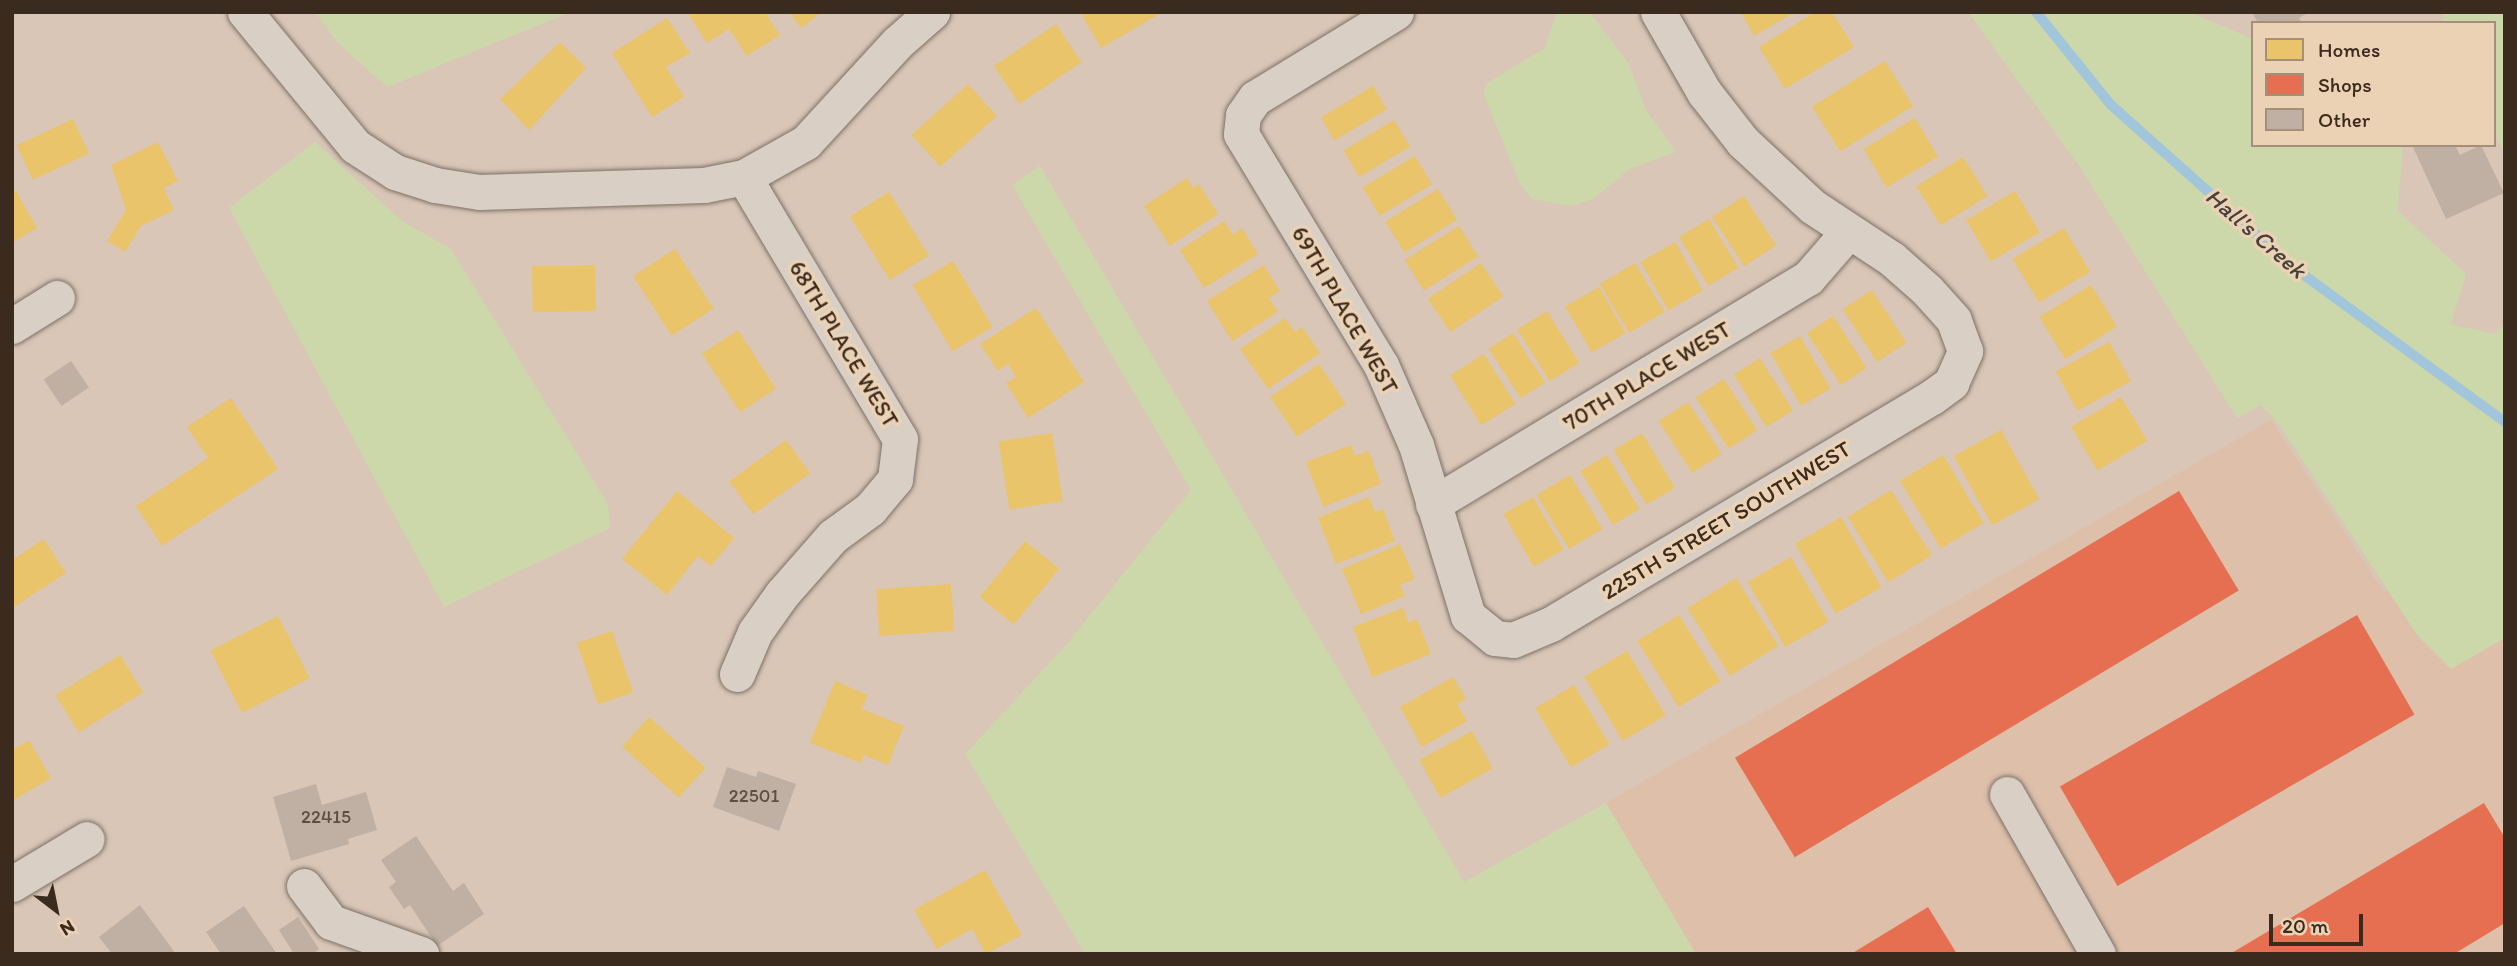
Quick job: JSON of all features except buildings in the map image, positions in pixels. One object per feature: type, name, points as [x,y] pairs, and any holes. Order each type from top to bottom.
[{"type":"street","points":[[245,12],[355,146],[395,172],[435,185],[479,192],[704,185],[744,177],[806,142],[897,43],[932,12]]},
{"type":"street","name":"69TH PLACE WEST","points":[[1396,12],[1255,98],[1243,115],[1241,134],[1381,365],[1416,444],[1468,616],[1480,629]]},
{"type":"street","points":[[1658,12],[1704,92],[1742,142],[1774,175],[1847,233]]},
{"type":"street","name":"68TH PLACE WEST","points":[[737,674],[755,632],[782,594],[833,536],[870,509],[895,479],[900,439],[744,177]]},
{"type":"street","name":"225TH STREET SOUTHWEST","points":[[1480,629],[1495,638],[1513,640],[1551,624],[1932,397],[1951,383],[1960,368],[1965,351],[1954,320],[1892,259],[1847,233]]},
{"type":"street","name":"70TH PLACE WEST","points":[[1433,504],[1808,278],[1847,233]]},
{"type":"street","points":[[12,326],[57,299]]},
{"type":"street","points":[[2007,794],[2098,954]]},
{"type":"street","points":[[12,884],[87,839]]},
{"type":"street","points":[[304,887],[331,922],[421,954]]},
{"type":"shaded area","points":[[2271,420],[2384,592],[2505,536],[2505,954],[1696,954],[1606,803]]},
{"type":"green space","points":[[315,12],[571,12],[387,87],[339,44]]},
{"type":"green space","points":[[1557,12],[1589,12],[1629,64],[1646,110],[1676,152],[1631,168],[1593,199],[1571,206],[1532,199],[1520,184],[1484,95],[1486,84],[1545,48]]},
{"type":"green space","points":[[1968,12],[2189,12],[2251,38],[2251,147],[2403,147],[2398,211],[2466,274],[2451,324],[2495,334],[2505,323],[2505,638],[2451,669],[2417,635],[2281,427],[2261,405],[2237,418],[2080,167]]},
{"type":"green space","points":[[2441,12],[2505,12],[2505,155],[2496,136],[2496,21],[2444,21]]},
{"type":"green space","points":[[315,142],[402,221],[451,249],[608,504],[610,528],[444,607],[229,208]]},
{"type":"green space","points":[[1040,166],[1464,882],[1606,803],[1696,954],[1085,954],[965,754],[1066,645],[1191,490],[1012,185]]},
{"type":"waterway","name":"Hall's Creek","points":[[2036,12],[2111,105],[2293,267],[2505,422]]}]
